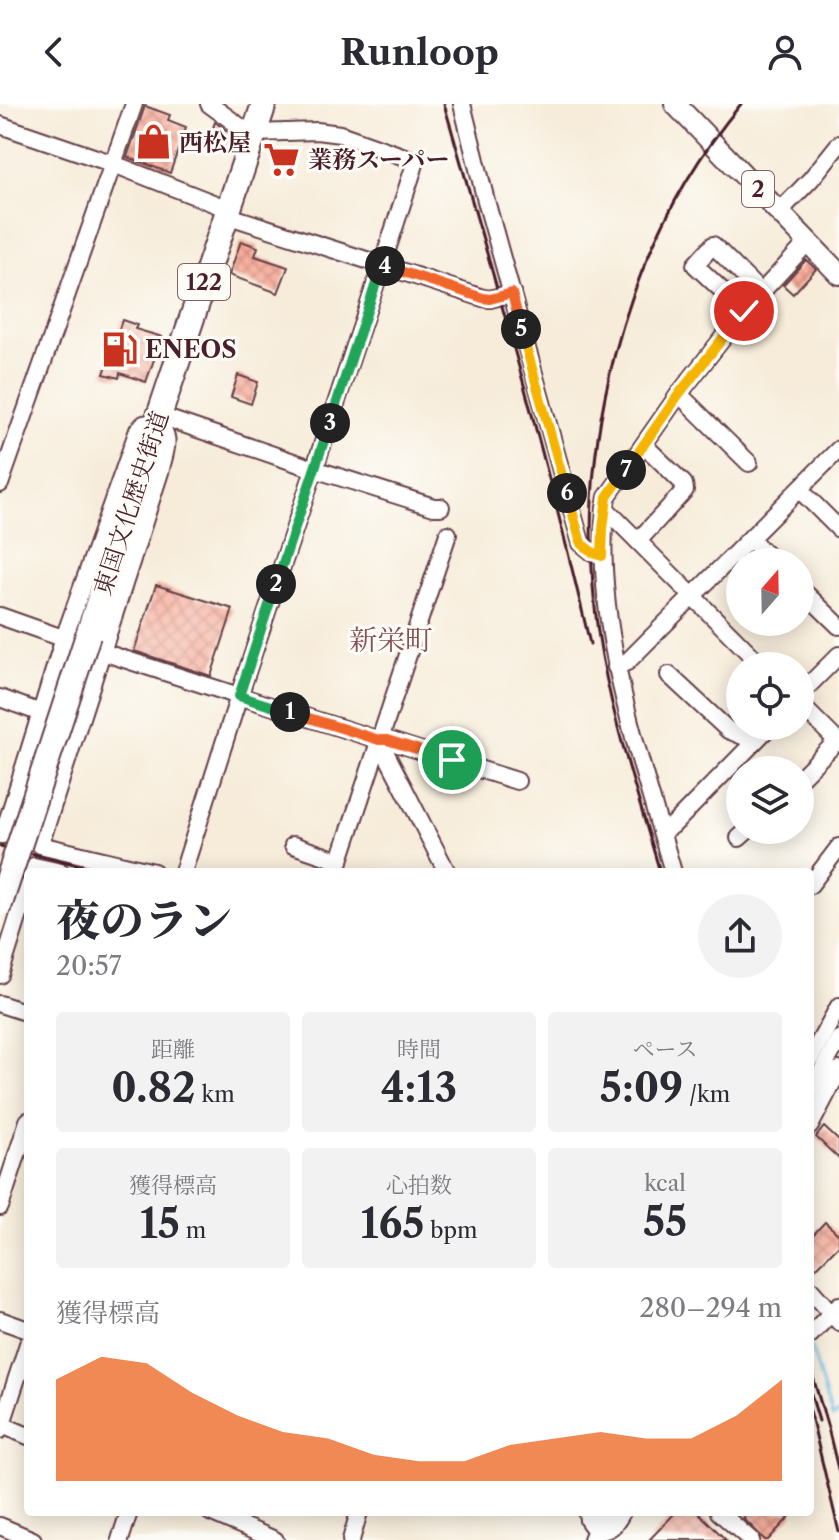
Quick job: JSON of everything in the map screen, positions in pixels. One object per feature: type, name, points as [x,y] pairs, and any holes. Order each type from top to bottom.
[{"type":"highway","name":"東国文化歴史街道","points":[[0,904],[264,104]]},
{"type":"main road","name":"2","points":[[675,104],[839,274]]},
{"type":"street","points":[[0,484],[134,104]]},
{"type":"street","points":[[184,868],[416,161],[340,134],[317,131],[254,134],[209,104]]},
{"type":"street","points":[[462,104],[581,543],[602,556]]},
{"type":"street","points":[[0,125],[111,163],[227,212],[382,265],[483,298],[512,293]]},
{"type":"street","points":[[780,211],[839,144]]},
{"type":"street","points":[[672,868],[616,667],[602,556],[607,497],[679,394],[744,311],[808,242]]},
{"type":"street","points":[[744,311],[695,265],[713,245],[760,292]]},
{"type":"street","points":[[679,394],[749,463]]},
{"type":"street","points":[[159,419],[441,507]]},
{"type":"street","points":[[638,541],[685,490],[684,484],[644,445]]},
{"type":"street","points":[[616,667],[627,662],[839,449]]},
{"type":"street","points":[[800,490],[839,529]]},
{"type":"street","points":[[605,508],[748,652]]},
{"type":"street","points":[[293,845],[338,867],[448,534]]},
{"type":"street","points":[[750,539],[759,548]]},
{"type":"street","points":[[814,602],[839,626]]},
{"type":"street","points":[[0,616],[239,696],[517,781]]},
{"type":"street","points":[[0,835],[3,835],[41,713],[85,642]]},
{"type":"street","points":[[85,642],[51,816],[40,845],[137,868]]},
{"type":"street","points":[[814,680],[839,655]]},
{"type":"street","points":[[669,675],[728,730],[748,738],[752,744]]},
{"type":"street","points":[[0,698],[41,713]]},
{"type":"street","points":[[814,718],[838,742],[814,765]]},
{"type":"street","points":[[379,740],[445,868]]},
{"type":"street","points":[[661,832],[673,825],[756,740]]},
{"type":"street","points":[[13,804],[51,816]]},
{"type":"street","points":[[814,880],[839,847]]},
{"type":"street","points":[[0,887],[24,890]]},
{"type":"street","points":[[0,975],[24,899]]},
{"type":"street","points":[[0,1004],[24,1012]]},
{"type":"street","points":[[814,1052],[839,1006]]},
{"type":"street","points":[[814,1085],[839,1039]]},
{"type":"street","points":[[814,1118],[839,1070]]},
{"type":"street","points":[[0,1207],[3,1188],[24,1132]]},
{"type":"street","points":[[814,1293],[836,1313],[814,1332]]},
{"type":"street","points":[[0,1320],[24,1329]]},
{"type":"street","points":[[24,1356],[1,1426],[24,1435]]},
{"type":"street","points":[[120,1540],[128,1516]]},
{"type":"street","points":[[219,1516],[275,1540]]},
{"type":"street","points":[[351,1540],[358,1516]]},
{"type":"street","points":[[593,1535],[603,1516]]},
{"type":"street","points":[[593,1535],[614,1526],[620,1516]]},
{"type":"street","points":[[724,1516],[751,1540]]},
{"type":"street","points":[[0,1526],[33,1540]]},
{"type":"building","points":[[145,106],[170,115],[168,120],[186,127],[170,173],[127,157]]},
{"type":"building","points":[[215,122],[234,136],[228,153],[207,146]]},
{"type":"building","points":[[241,241],[258,247],[255,256],[288,267],[278,293],[229,275]]},
{"type":"building","points":[[806,260],[816,269],[793,294],[783,285]]},
{"type":"building","points":[[122,320],[137,325],[135,329],[162,337],[146,382],[120,373],[119,378],[104,374]]},
{"type":"building","points":[[238,375],[258,382],[251,404],[231,397]]},
{"type":"building","points":[[156,585],[233,609],[211,676],[134,651]]},
{"type":"building","points":[[824,1127],[839,1141],[839,1159],[816,1137]]},
{"type":"building","points":[[825,1222],[839,1235],[839,1245],[814,1270],[814,1234]]},
{"type":"building","points":[[672,1516],[702,1516],[726,1540],[649,1540]]},
{"type":"building","points":[[745,1516],[790,1516],[768,1540],[743,1518]]},
{"type":"waterway","points":[[814,1356],[832,1418],[839,1413]]},
{"type":"waterway","points":[[627,1517],[633,1516]]},
{"type":"railway","points":[[444,104],[539,441],[590,644]]},
{"type":"railway","points":[[659,868],[625,753],[598,632],[592,563],[593,492],[600,422],[615,353],[637,286],[665,221],[700,160],[741,104]]},
{"type":"railway","points":[[0,846],[91,868]]},
{"type":"railway","points":[[814,1381],[839,1473]]},
{"type":"railway","points":[[814,1404],[819,1421]]},
{"type":"railway","points":[[814,1428],[839,1532]]},
{"type":"place","name":"西松屋","points":[[153,142]]},
{"type":"place","name":"業務スーパー","points":[[282,159]]},
{"type":"place","name":"ENEOS","points":[[119,349]]},
{"type":"district","name":"新栄町","points":[[391,640]]},
{"type":"route","points":[[452,760],[239,696],[382,265],[483,298],[512,293],[581,543],[602,556],[607,497],[679,394],[744,311]]}]
